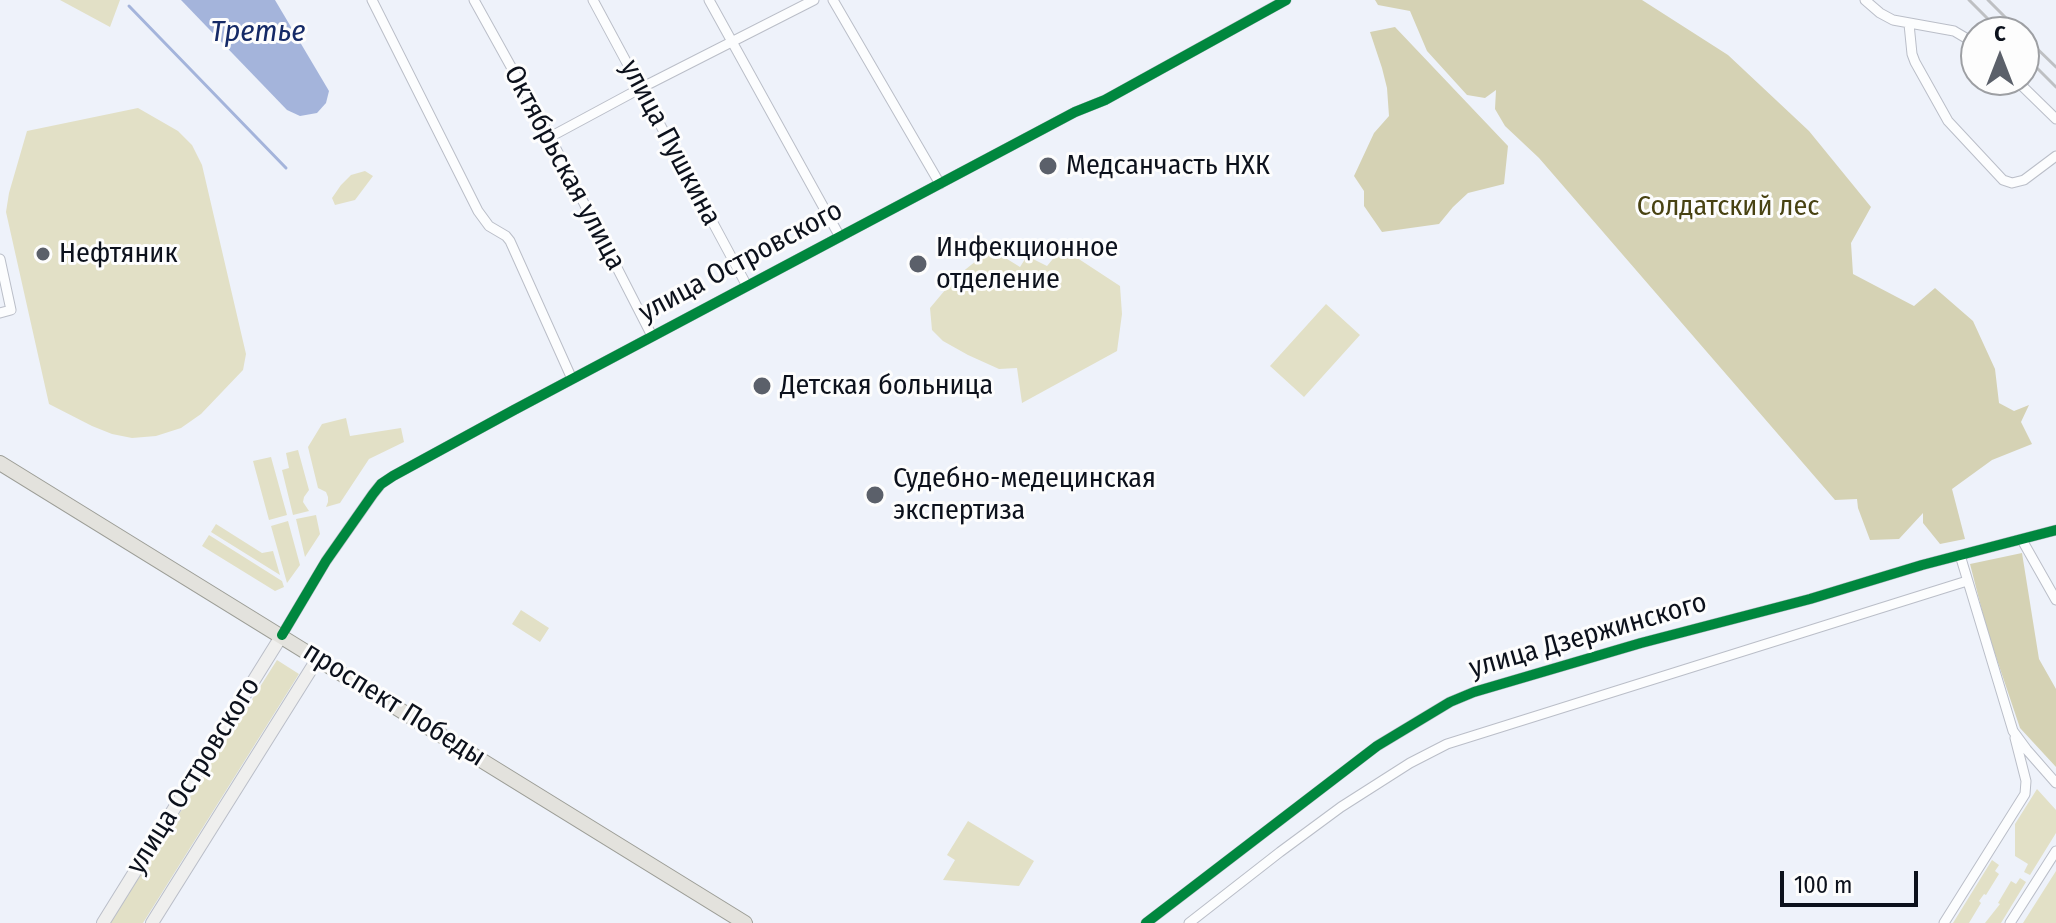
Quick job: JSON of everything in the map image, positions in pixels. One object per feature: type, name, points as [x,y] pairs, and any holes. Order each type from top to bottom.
[{"type":"main road","name":"проспект Победы","points":[[0,463],[745,923]]},
{"type":"main road","name":"улица Островского","points":[[103,923],[282,635]]},
{"type":"main road","name":"улица Островского","points":[[152,923],[318,658]]},
{"type":"street","points":[[372,0],[478,211],[489,226],[510,241],[572,379]]},
{"type":"street","name":"Октябрьская улица","points":[[474,0],[550,137],[652,336]]},
{"type":"street","name":"улица Пушкина","points":[[593,0],[747,286]]},
{"type":"street","points":[[709,0],[840,237]]},
{"type":"street","points":[[550,137],[814,0]]},
{"type":"street","points":[[833,0],[940,184]]},
{"type":"street","name":"улица Островского","points":[[282,635],[326,561],[381,484],[652,336],[1075,112],[1105,100],[1286,0]]},
{"type":"street","points":[[1865,0],[1893,20],[1960,35]]},
{"type":"street","points":[[1909,24],[1915,62],[1948,121],[2003,180],[2012,183],[2024,180],[2056,156]]},
{"type":"street","points":[[2032,96],[2056,119]]},
{"type":"street","points":[[0,259],[11,310],[0,313]]},
{"type":"street","name":"улица Дзержинского","points":[[1146,923],[1377,746],[1450,702],[1474,692],[1641,643],[2056,530]]},
{"type":"street","points":[[2022,540],[2056,600]]},
{"type":"street","points":[[1944,923],[2025,794],[2026,781],[1960,555]]},
{"type":"street","name":"улица Дзержинского","points":[[1189,923],[1341,807],[1410,763],[1447,744],[1967,581]]},
{"type":"street","points":[[2013,731],[2056,783]]},
{"type":"street","points":[[2010,923],[2056,851]]},
{"type":"shaded area","points":[[60,0],[120,0],[110,27]]},
{"type":"shaded area","name":"Нефтяник","points":[[138,108],[178,131],[192,145],[202,165],[246,354],[243,370],[201,414],[181,428],[156,436],[132,438],[92,426],[49,404],[6,212],[27,131]]},
{"type":"shaded area","points":[[365,171],[373,176],[355,200],[335,205],[332,198],[341,185],[351,175]]},
{"type":"shaded area","points":[[1062,248],[1120,286],[1122,314],[1117,351],[1022,403],[1017,368],[999,369],[943,341],[932,330],[930,308],[956,277],[991,249],[1020,267],[1027,256],[1047,266]]},
{"type":"shaded area","points":[[1326,304],[1360,335],[1304,397],[1270,366]]},
{"type":"shaded area","points":[[346,418],[350,436],[401,428],[404,442],[369,459],[340,503],[326,507],[328,497],[318,488],[308,447],[322,424]]},
{"type":"shaded area","points":[[298,450],[309,490],[303,502],[309,511],[293,515],[282,470],[289,468],[286,453]]},
{"type":"shaded area","points":[[271,457],[287,515],[269,520],[253,461]]},
{"type":"shaded area","points":[[316,515],[320,534],[305,557],[296,519]]},
{"type":"shaded area","points":[[288,521],[300,565],[287,583],[271,526]]},
{"type":"shaded area","points":[[216,524],[262,553],[273,551],[280,575],[211,532]]},
{"type":"shaded area","points":[[209,535],[282,581],[284,587],[275,591],[202,546]]},
{"type":"shaded area","points":[[521,610],[549,628],[540,642],[512,624]]},
{"type":"shaded area","points":[[277,660],[299,674],[143,923],[110,923]]},
{"type":"shaded area","points":[[2037,789],[2056,810],[2056,833],[2030,875],[2024,872],[2028,864],[2015,856],[2015,824]]},
{"type":"shaded area","points":[[968,821],[1034,861],[1019,886],[943,880],[955,860],[947,855]]},
{"type":"shaded area","points":[[1992,860],[1999,865],[1995,871],[1999,874],[1979,901],[1981,903],[1969,923],[1953,923]]},
{"type":"shaded area","points":[[2056,871],[2056,923],[2023,923]]},
{"type":"shaded area","points":[[2020,878],[2026,882],[2001,923],[1985,923],[2000,904],[2011,881],[2016,884]]},
{"type":"green space","name":"Солдатский лес","points":[[1375,0],[1642,0],[1728,55],[1809,131],[1871,207],[1851,243],[1853,274],[1914,306],[1935,288],[1973,321],[1995,369],[1999,403],[2014,411],[2029,405],[2021,422],[2032,444],[1992,460],[1952,489],[1965,539],[1940,544],[1923,523],[1923,513],[1899,539],[1870,540],[1857,499],[1835,500],[1539,158],[1505,126],[1495,109],[1496,90],[1485,98],[1467,95],[1427,51],[1410,11],[1378,5]]},
{"type":"green space","points":[[1395,27],[1508,146],[1504,184],[1468,193],[1439,224],[1382,232],[1364,206],[1364,191],[1354,176],[1374,133],[1389,116],[1387,88],[1370,32]]},
{"type":"green space","points":[[2022,553],[2039,659],[2056,689],[2056,767],[2020,728],[1987,630],[1970,564]]},
{"type":"water","name":"Третье","points":[[181,0],[275,0],[329,91],[326,103],[317,113],[300,116],[287,110]]},
{"type":"waterway","points":[[129,6],[286,168]]},
{"type":"railway","points":[[1969,0],[1985,16]]},
{"type":"railway","points":[[1988,0],[2004,16]]},
{"type":"railway","points":[[2040,52],[2056,67]]},
{"type":"railway","points":[[2040,71],[2056,87]]},
{"type":"cycle path","points":[[282,635],[326,561],[373,494],[393,476],[1075,112],[1105,100],[1286,0]]},
{"type":"cycle path","points":[[1146,923],[1377,746],[1450,702],[1474,692],[1641,643],[2056,530]]},
{"type":"place","name":"Медсанчасть НХК","points":[[1048,166]]},
{"type":"place","name":"Нефтяник","points":[[43,254]]},
{"type":"place","name":"Инфекционное отделение","points":[[918,264]]},
{"type":"place","name":"Детская больница","points":[[762,386]]},
{"type":"place","name":"Судебно-медецинская экспертиза","points":[[875,495]]}]
